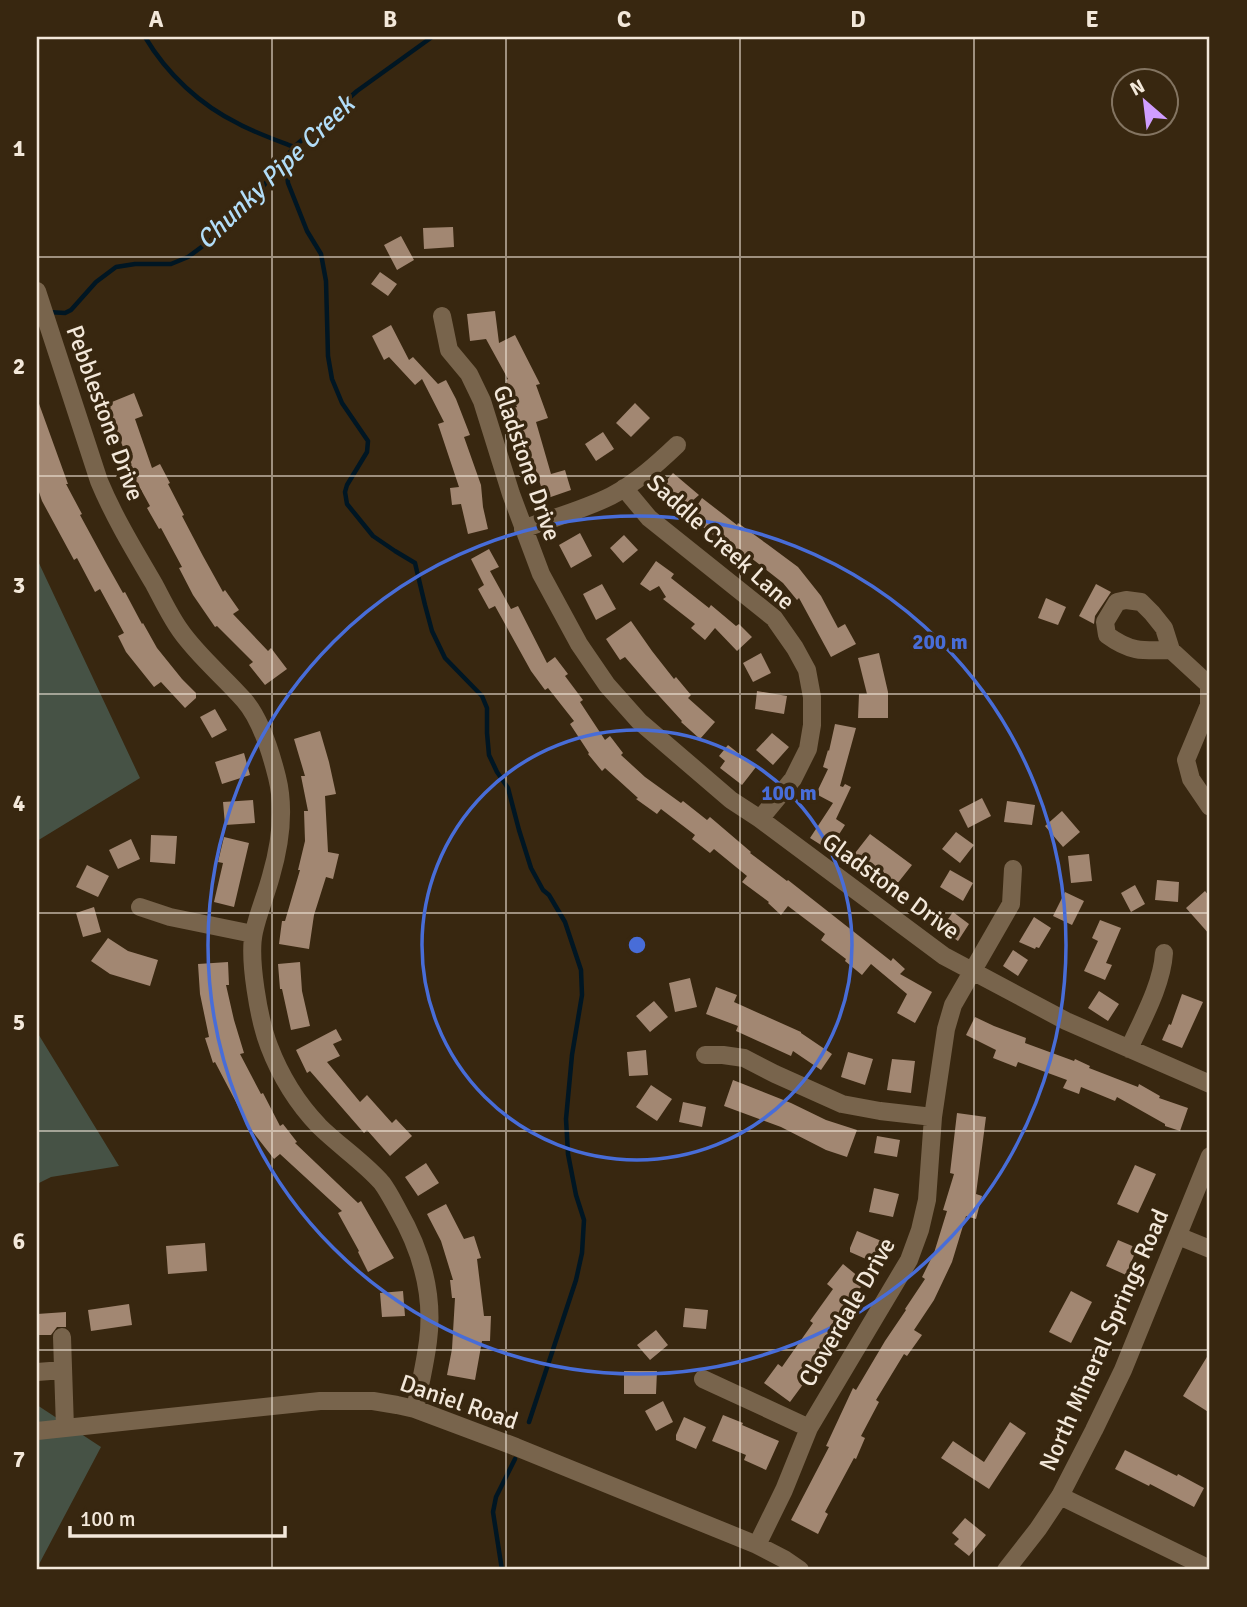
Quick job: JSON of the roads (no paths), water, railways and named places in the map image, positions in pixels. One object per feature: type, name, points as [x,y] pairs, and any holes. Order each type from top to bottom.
[{"type":"street","name":"Pebblestone Drive","points":[[37,291],[111,510],[180,630],[246,701],[272,756],[281,802],[278,849],[253,934],[252,948],[261,1021],[282,1077],[318,1124],[382,1183],[411,1232],[429,1293],[429,1339],[415,1409]]},
{"type":"street","name":"Gladstone Drive","points":[[442,316],[449,350],[469,374],[482,401],[523,529],[541,574],[579,644],[607,685],[639,721],[731,800],[944,956],[1066,1021],[1210,1084]]},
{"type":"street","points":[[523,529],[590,505],[624,488],[657,464],[677,444]]},
{"type":"street","name":"Saddle Creek Lane","points":[[624,488],[649,518],[774,618],[807,670],[812,697],[812,725],[808,749],[793,779],[760,819]]},
{"type":"street","points":[[1171,650],[1209,685],[1209,705],[1186,760],[1191,779],[1210,807]]},
{"type":"street","name":"Cloverdale Drive","points":[[757,1545],[784,1490],[808,1428],[909,1260],[927,1200],[933,1117],[946,1029],[953,1005],[1011,904],[1013,869]]},
{"type":"street","points":[[140,907],[170,917],[253,934]]},
{"type":"street","points":[[1129,1049],[1158,980],[1164,953]]},
{"type":"street","points":[[705,1055],[744,1058],[842,1104],[933,1117]]},
{"type":"street","name":"North Mineral Springs Road","points":[[1006,1570],[1060,1496],[1123,1370],[1210,1156]]},
{"type":"street","points":[[1178,1236],[1210,1249]]},
{"type":"street","points":[[62,1337],[65,1428]]},
{"type":"street","points":[[37,1371],[63,1370]]},
{"type":"street","points":[[703,1378],[808,1428]]},
{"type":"street","name":"Daniel Road","points":[[37,1431],[320,1401],[373,1401],[415,1409],[516,1447],[757,1545],[800,1570]]},
{"type":"street","points":[[1060,1496],[1210,1569]]},
{"type":"waterway","points":[[145,37],[174,76],[211,108],[246,127],[294,147]]},
{"type":"waterway","name":"Chunky Pipe Creek","points":[[48,312],[65,313],[71,310],[96,282],[116,267],[171,264],[188,257],[223,231],[246,208],[294,147],[357,91],[432,37]]},
{"type":"waterway","points":[[285,158],[288,183],[307,231],[321,254],[326,281],[328,356],[332,379],[342,403],[368,441],[367,452],[347,485],[347,504],[373,536],[415,563],[432,631],[445,658],[482,696],[487,708],[489,755],[508,788],[531,868],[565,922],[581,970],[582,995],[572,1055],[566,1119],[568,1154],[584,1220],[582,1253],[576,1280],[529,1422]]},
{"type":"waterway","points":[[502,1570],[493,1512],[496,1497],[515,1459]]}]
